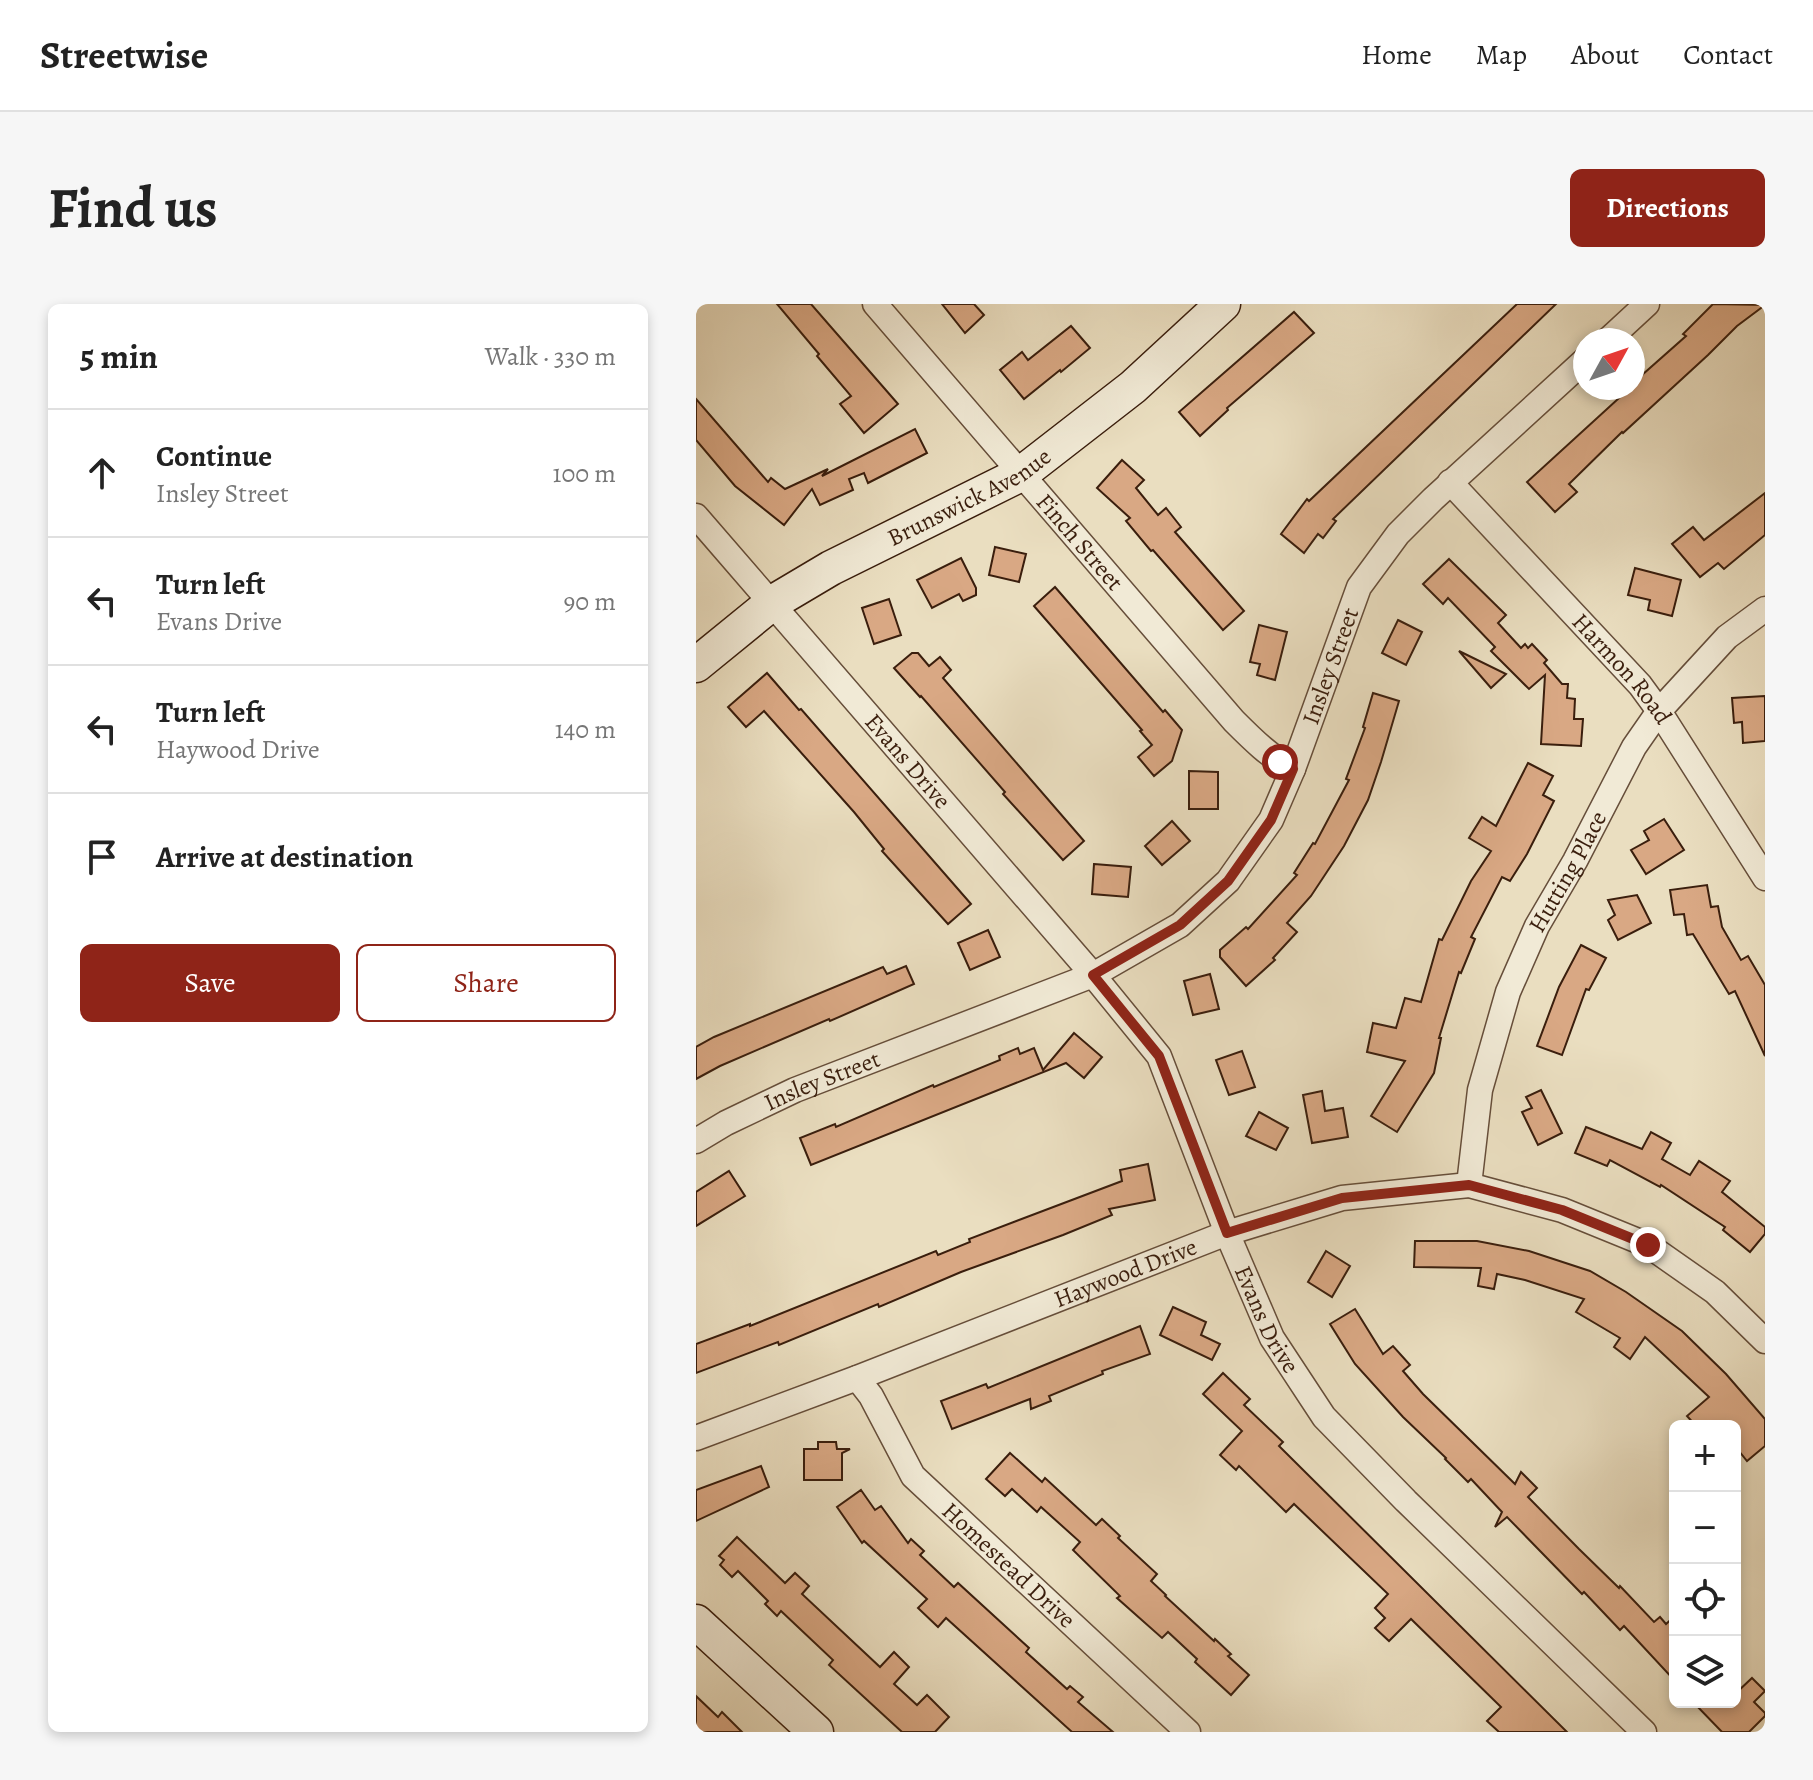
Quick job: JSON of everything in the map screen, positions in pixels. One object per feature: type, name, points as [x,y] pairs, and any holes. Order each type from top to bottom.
[{"type":"street","name":"Finch Street","points":[[875,304],[1234,721],[1257,744],[1293,769]]},
{"type":"street","name":"Brunswick Avenue","points":[[696,665],[772,603],[831,568],[1021,474],[1133,387],[1223,304]]},
{"type":"street","points":[[1621,328],[1647,304]]},
{"type":"street","name":"Insley Street","points":[[696,1141],[795,1090],[1093,975],[1180,925],[1228,881],[1271,820],[1293,769],[1359,587],[1398,534],[1450,482],[1573,371]]},
{"type":"street","name":"Harmon Road","points":[[1450,482],[1629,674],[1659,711],[1765,878]]},
{"type":"street","name":"Evans Drive","points":[[696,516],[1093,975],[1159,1056],[1227,1233],[1272,1338],[1324,1417],[1644,1732]]},
{"type":"street","name":"Hutting Place","points":[[1469,1185],[1480,1090],[1508,992],[1537,926],[1575,861],[1634,747],[1659,711],[1727,637],[1765,609]]},
{"type":"street","name":"Haywood Drive","points":[[696,1438],[1227,1233],[1342,1198],[1469,1185],[1562,1210],[1648,1245],[1715,1292],[1765,1341]]},
{"type":"street","name":"Homestead Drive","points":[[857,1378],[871,1396],[913,1476],[1188,1732]]},
{"type":"street","points":[[696,1622],[816,1732]]},
{"type":"building","points":[[777,304],[811,304],[898,404],[864,433],[840,404],[851,396]]},
{"type":"building","points":[[942,304],[974,304],[984,315],[965,333]]},
{"type":"building","points":[[1517,304],[1556,304],[1333,519],[1336,521],[1323,538],[1318,534],[1304,553],[1281,534],[1307,499],[1309,501]]},
{"type":"building","points":[[1713,304],[1765,305],[1737,326],[1569,484],[1577,492],[1555,512],[1527,482],[1617,400],[1645,400],[1645,372],[1686,336],[1683,334]]},
{"type":"building","points":[[1294,312],[1314,333],[1227,408],[1200,436],[1179,412]]},
{"type":"building","points":[[1071,326],[1090,348],[1024,399],[1000,370],[1022,352],[1028,360]]},
{"type":"building","points":[[696,399],[768,482],[771,478],[785,489],[828,469],[822,476],[915,429],[927,453],[868,483],[864,473],[849,479],[853,490],[820,505],[812,489],[784,525],[735,486],[696,440]]},
{"type":"building","points":[[1122,460],[1144,480],[1136,488],[1158,515],[1166,508],[1181,527],[1175,532],[1244,611],[1223,630],[1126,521],[1130,518],[1097,488]]},
{"type":"building","points":[[1765,493],[1765,535],[1724,569],[1718,563],[1700,577],[1672,544],[1693,527],[1704,540]]},
{"type":"building","points":[[995,547],[1026,554],[1019,582],[989,575]]},
{"type":"building","points":[[961,558],[976,588],[976,595],[963,601],[959,594],[932,608],[917,580]]},
{"type":"building","points":[[1449,559],[1506,615],[1498,623],[1521,648],[1532,644],[1562,684],[1568,684],[1567,698],[1575,699],[1574,719],[1583,719],[1581,746],[1541,744],[1545,675],[1529,689],[1491,651],[1495,647],[1448,598],[1443,604],[1423,584]]},
{"type":"building","points":[[1635,568],[1681,580],[1672,616],[1648,610],[1650,600],[1628,595]]},
{"type":"building","points":[[1055,587],[1182,730],[1172,761],[1154,776],[1138,757],[1152,745],[1142,730],[1034,606]]},
{"type":"building","points":[[889,599],[901,635],[874,644],[862,608]]},
{"type":"building","points":[[1398,620],[1422,632],[1406,665],[1382,653]]},
{"type":"building","points":[[1259,625],[1287,632],[1275,680],[1257,675],[1260,664],[1250,662]]},
{"type":"building","points":[[1459,651],[1506,674],[1491,688]]},
{"type":"building","points":[[912,653],[918,653],[929,666],[940,657],[951,670],[943,678],[1084,841],[1063,860],[894,668]]},
{"type":"building","points":[[767,673],[971,904],[948,924],[764,711],[746,727],[728,707]]},
{"type":"building","points":[[1373,693],[1399,701],[1368,800],[1344,846],[1311,896],[1287,923],[1297,932],[1273,958],[1275,960],[1246,986],[1220,957],[1220,950],[1246,927],[1248,929],[1297,875],[1294,873],[1315,844],[1349,780],[1346,779],[1365,728]]},
{"type":"building","points":[[1765,696],[1765,741],[1743,743],[1742,722],[1734,723],[1732,698]]},
{"type":"building","points":[[1528,763],[1553,776],[1543,795],[1554,801],[1510,881],[1502,877],[1471,937],[1475,939],[1459,972],[1439,1038],[1434,1073],[1397,1132],[1371,1116],[1405,1061],[1367,1052],[1373,1023],[1396,1028],[1405,998],[1421,1002],[1439,939],[1442,940],[1471,881],[1491,851],[1469,838],[1482,817],[1496,826]]},
{"type":"building","points":[[1189,771],[1218,772],[1218,809],[1189,809]]},
{"type":"building","points":[[1664,819],[1684,850],[1646,874],[1631,850],[1649,840],[1644,831]]},
{"type":"building","points":[[1172,821],[1190,841],[1162,865],[1145,846]]},
{"type":"building","points":[[1094,864],[1131,867],[1128,897],[1092,894]]},
{"type":"building","points":[[1707,885],[1711,907],[1718,906],[1722,927],[1741,960],[1748,956],[1765,985],[1765,1056],[1735,991],[1729,994],[1693,934],[1687,935],[1684,914],[1674,915],[1670,890]]},
{"type":"building","points":[[1637,895],[1651,923],[1618,940],[1608,920],[1615,915],[1608,900]]},
{"type":"building","points":[[988,930],[1000,957],[970,970],[958,943]]},
{"type":"building","points":[[1581,945],[1606,958],[1589,990],[1586,989],[1562,1055],[1537,1046],[1559,987]]},
{"type":"building","points":[[906,966],[914,984],[696,1079],[696,1047],[714,1037],[883,967],[887,974]]},
{"type":"building","points":[[1210,974],[1219,1009],[1193,1015],[1184,981]]},
{"type":"building","points":[[1074,1033],[1102,1057],[1084,1078],[1066,1063],[811,1165],[800,1138],[835,1124],[836,1127],[1000,1060],[999,1056],[1018,1048],[1020,1054],[1034,1048],[1043,1070]]},
{"type":"building","points":[[1242,1051],[1255,1087],[1229,1095],[1216,1060]]},
{"type":"building","points":[[1541,1090],[1562,1133],[1538,1145],[1522,1112],[1532,1108],[1526,1097]]},
{"type":"building","points":[[1322,1091],[1325,1111],[1343,1108],[1348,1137],[1312,1143],[1303,1095]]},
{"type":"building","points":[[1259,1112],[1288,1128],[1276,1150],[1246,1136]]},
{"type":"building","points":[[1586,1127],[1642,1149],[1651,1132],[1671,1143],[1662,1159],[1690,1175],[1699,1161],[1730,1181],[1722,1192],[1765,1227],[1765,1234],[1750,1252],[1723,1230],[1725,1227],[1661,1185],[1610,1160],[1607,1166],[1575,1153]]},
{"type":"building","points":[[1148,1164],[1155,1200],[1109,1209],[1112,1215],[1063,1235],[961,1272],[879,1307],[878,1304],[779,1345],[778,1342],[696,1373],[696,1344],[750,1326],[936,1251],[938,1255],[970,1242],[969,1239],[1122,1181],[1120,1170]]},
{"type":"building","points":[[729,1171],[745,1196],[696,1226],[696,1192]]},
{"type":"building","points":[[1415,1241],[1477,1241],[1529,1251],[1590,1271],[1682,1331],[1726,1374],[1765,1419],[1765,1446],[1747,1461],[1741,1454],[1741,1420],[1691,1420],[1687,1416],[1709,1397],[1645,1337],[1630,1359],[1614,1347],[1620,1338],[1576,1312],[1584,1299],[1497,1274],[1494,1289],[1478,1286],[1481,1268],[1414,1267]]},
{"type":"building","points":[[1326,1251],[1350,1266],[1332,1297],[1308,1282]]},
{"type":"building","points":[[1173,1307],[1206,1322],[1201,1335],[1220,1344],[1212,1360],[1160,1335]]},
{"type":"building","points":[[1355,1309],[1383,1354],[1393,1346],[1410,1365],[1403,1371],[1423,1394],[1515,1484],[1521,1472],[1537,1488],[1528,1497],[1654,1622],[1660,1617],[1666,1624],[1669,1621],[1669,1675],[1624,1626],[1620,1630],[1507,1517],[1495,1527],[1502,1512],[1403,1417],[1355,1364],[1330,1324]]},
{"type":"building","points":[[1140,1326],[1150,1354],[1102,1371],[1103,1374],[1049,1396],[1051,1401],[1031,1409],[1030,1399],[952,1429],[941,1401],[986,1384],[988,1388]]},
{"type":"building","points":[[1223,1373],[1250,1399],[1244,1405],[1283,1442],[1279,1446],[1567,1732],[1499,1732],[1487,1721],[1501,1707],[1411,1619],[1389,1641],[1375,1628],[1385,1618],[1375,1608],[1388,1594],[1294,1504],[1286,1512],[1239,1466],[1236,1470],[1220,1455],[1242,1431],[1203,1394]]},
{"type":"building","points":[[818,1442],[836,1442],[837,1449],[850,1449],[842,1453],[842,1480],[804,1480],[804,1449],[818,1449]]},
{"type":"building","points":[[1010,1453],[1042,1482],[1045,1478],[1096,1525],[1102,1519],[1157,1574],[1151,1581],[1165,1596],[1231,1654],[1228,1656],[1249,1675],[1231,1695],[1168,1632],[1162,1638],[1117,1598],[1120,1596],[1073,1550],[1080,1542],[1041,1507],[1037,1512],[1012,1489],[1005,1496],[986,1479]]},
{"type":"building","points":[[761,1466],[769,1487],[696,1521],[696,1490]]},
{"type":"building","points":[[861,1490],[875,1510],[881,1506],[908,1543],[911,1539],[924,1551],[920,1555],[954,1587],[958,1583],[1029,1648],[1026,1652],[1067,1689],[1070,1686],[1083,1697],[1078,1702],[1113,1732],[1072,1732],[946,1618],[938,1627],[918,1608],[927,1599],[864,1541],[862,1543],[837,1507]]},
{"type":"building","points":[[737,1537],[785,1583],[795,1573],[809,1586],[802,1594],[880,1667],[894,1652],[909,1667],[894,1684],[917,1705],[927,1695],[949,1717],[935,1732],[902,1732],[829,1665],[833,1660],[781,1611],[777,1616],[765,1604],[768,1601],[738,1571],[732,1577],[720,1565],[724,1560],[719,1556]]},
{"type":"building","points":[[1752,1678],[1765,1691],[1754,1702],[1765,1716],[1749,1732],[1722,1732],[1699,1708],[1741,1708],[1741,1688]]},
{"type":"building","points":[[696,1696],[718,1717],[722,1712],[742,1732],[696,1732]]},
{"type":"route","points":[[1280,762],[1293,769],[1271,820],[1228,881],[1180,925],[1093,975],[1159,1056],[1227,1233],[1342,1198],[1469,1185],[1562,1210],[1648,1245]]}]
